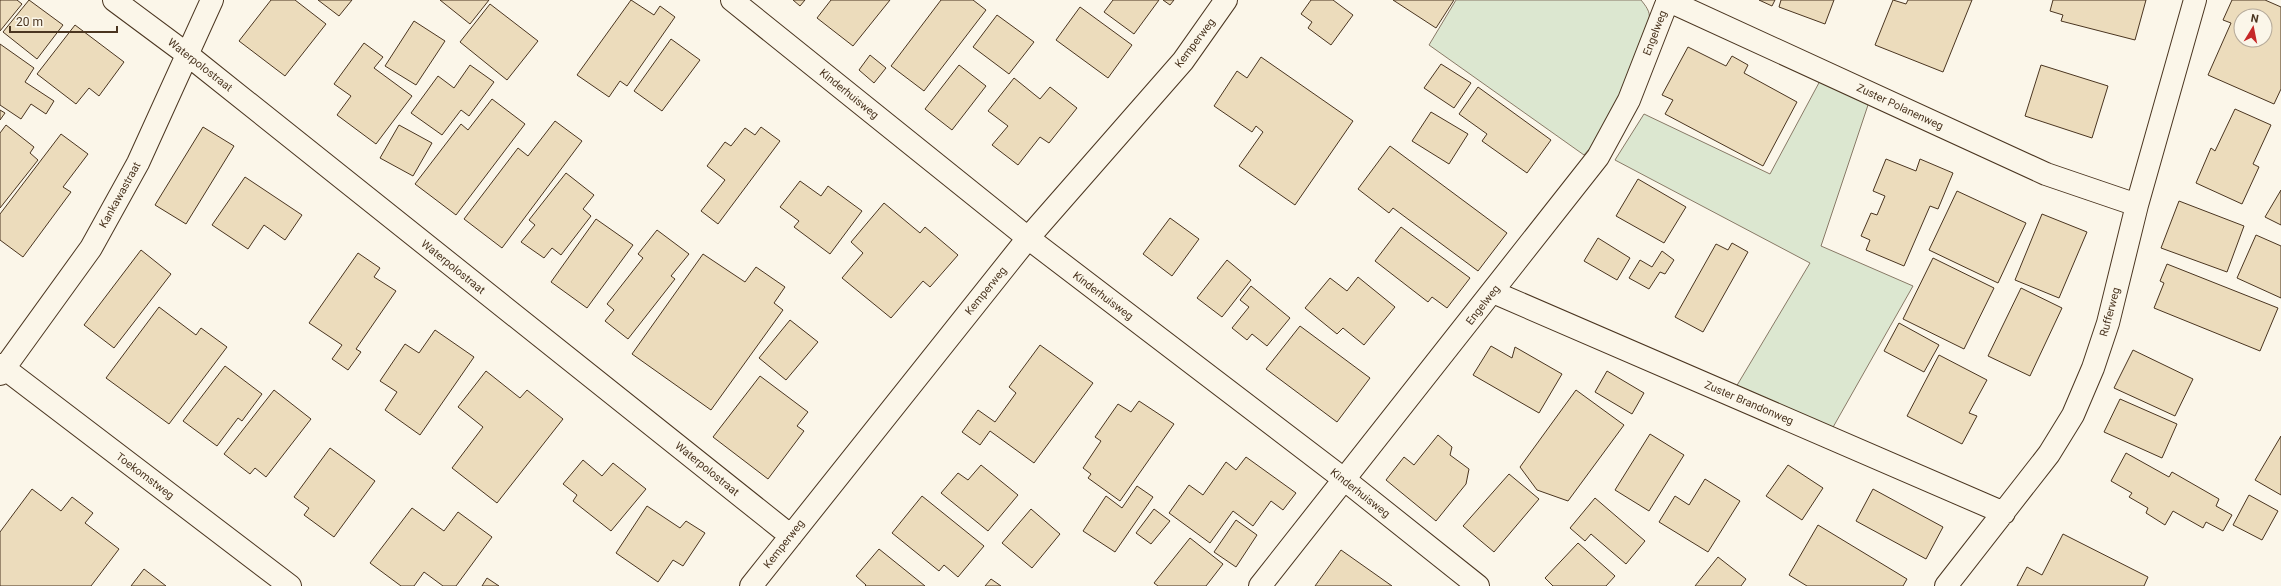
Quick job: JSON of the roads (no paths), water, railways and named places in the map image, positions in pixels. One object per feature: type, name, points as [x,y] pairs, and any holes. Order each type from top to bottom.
[{"type":"street","name":"Waterpolostraat","points":[[114,0],[188,55],[791,536]]},
{"type":"street","name":"Kankawastraat","points":[[1,369],[91,248],[138,163],[212,0]]},
{"type":"street","name":"Kinderhuisweg","points":[[732,0],[1028,238],[1345,480],[1478,586]]},
{"type":"street","name":"Kemperweg","points":[[751,586],[1028,238],[1183,61],[1226,0]]},
{"type":"street","name":"Zuster Polanenweg","points":[[1668,0],[2046,174],[2137,205]]},
{"type":"street","name":"Engelweg","points":[[1260,586],[1598,157],[1629,100],[1668,0]]},
{"type":"street","name":"Rufferweg","points":[[1946,586],[2004,514],[2049,454],[2073,415],[2093,368],[2108,324],[2137,205],[2195,0]]},
{"type":"street","name":"Zuster Brandonweg","points":[[1493,292],[2004,514]]},
{"type":"street","name":"Toekomstweg","points":[[1,369],[290,586]]}]
